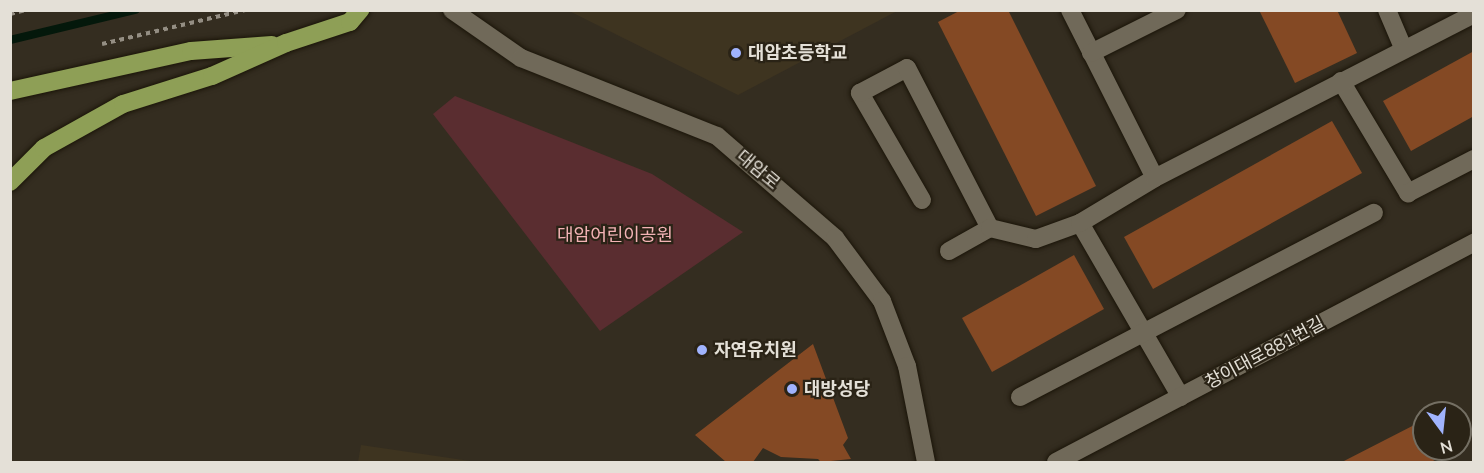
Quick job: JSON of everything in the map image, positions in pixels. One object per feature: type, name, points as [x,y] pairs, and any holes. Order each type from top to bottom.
[{"type":"highway","points":[[10,182],[44,148],[123,104],[212,76],[286,44],[350,22],[360,10]]},
{"type":"highway","points":[[10,92],[191,51],[286,44]]},
{"type":"street","name":"대암로","points":[[452,10],[521,57],[717,136],[835,238],[882,301],[908,366],[926,462]]},
{"type":"street","points":[[1070,10],[1155,178]]},
{"type":"street","points":[[1091,53],[1177,10]]},
{"type":"street","points":[[1387,10],[1404,50]]},
{"type":"street","points":[[949,251],[990,228],[1036,239],[1080,223],[1155,178],[1473,14]]},
{"type":"street","points":[[922,200],[860,93],[907,68],[990,228]]},
{"type":"street","points":[[1341,81],[1408,193],[1473,159]]},
{"type":"street","points":[[1020,397],[1374,213]]},
{"type":"street","points":[[1080,223],[1142,334],[1181,397]]},
{"type":"street","name":"창이대로881번길","points":[[1056,462],[1473,243]]},
{"type":"path","points":[[10,14],[26,10]]},
{"type":"path","points":[[100,44],[245,10]]},
{"type":"shaded area","name":"대암초등학교","points":[[569,11],[897,11],[738,95]]},
{"type":"shaded area","points":[[361,445],[477,462],[358,462]]},
{"type":"green space","name":"대암어린이공원","points":[[455,96],[652,174],[743,232],[600,331],[433,114]]},
{"type":"building","points":[[961,10],[1008,10],[1096,186],[1036,216],[938,22]]},
{"type":"building","points":[[1259,10],[1337,10],[1357,53],[1295,83]]},
{"type":"building","points":[[1474,51],[1474,116],[1411,151],[1383,101]]},
{"type":"building","points":[[1332,121],[1362,173],[1153,289],[1124,237]]},
{"type":"building","points":[[1074,255],[1104,309],[992,372],[962,318]]},
{"type":"building","name":"대방성당","points":[[813,344],[848,438],[843,445],[851,459],[821,462],[818,459],[781,457],[763,448],[753,462],[726,462],[695,435]]},
{"type":"building","points":[[1412,426],[1412,461],[1433,461],[1431,462],[1342,462]]},
{"type":"waterway","points":[[10,40],[135,10]]},
{"type":"place","name":"대암초등학교","points":[[736,53]]},
{"type":"place","name":"자연유치원","points":[[702,350]]},
{"type":"place","name":"대방성당","points":[[792,389]]}]
